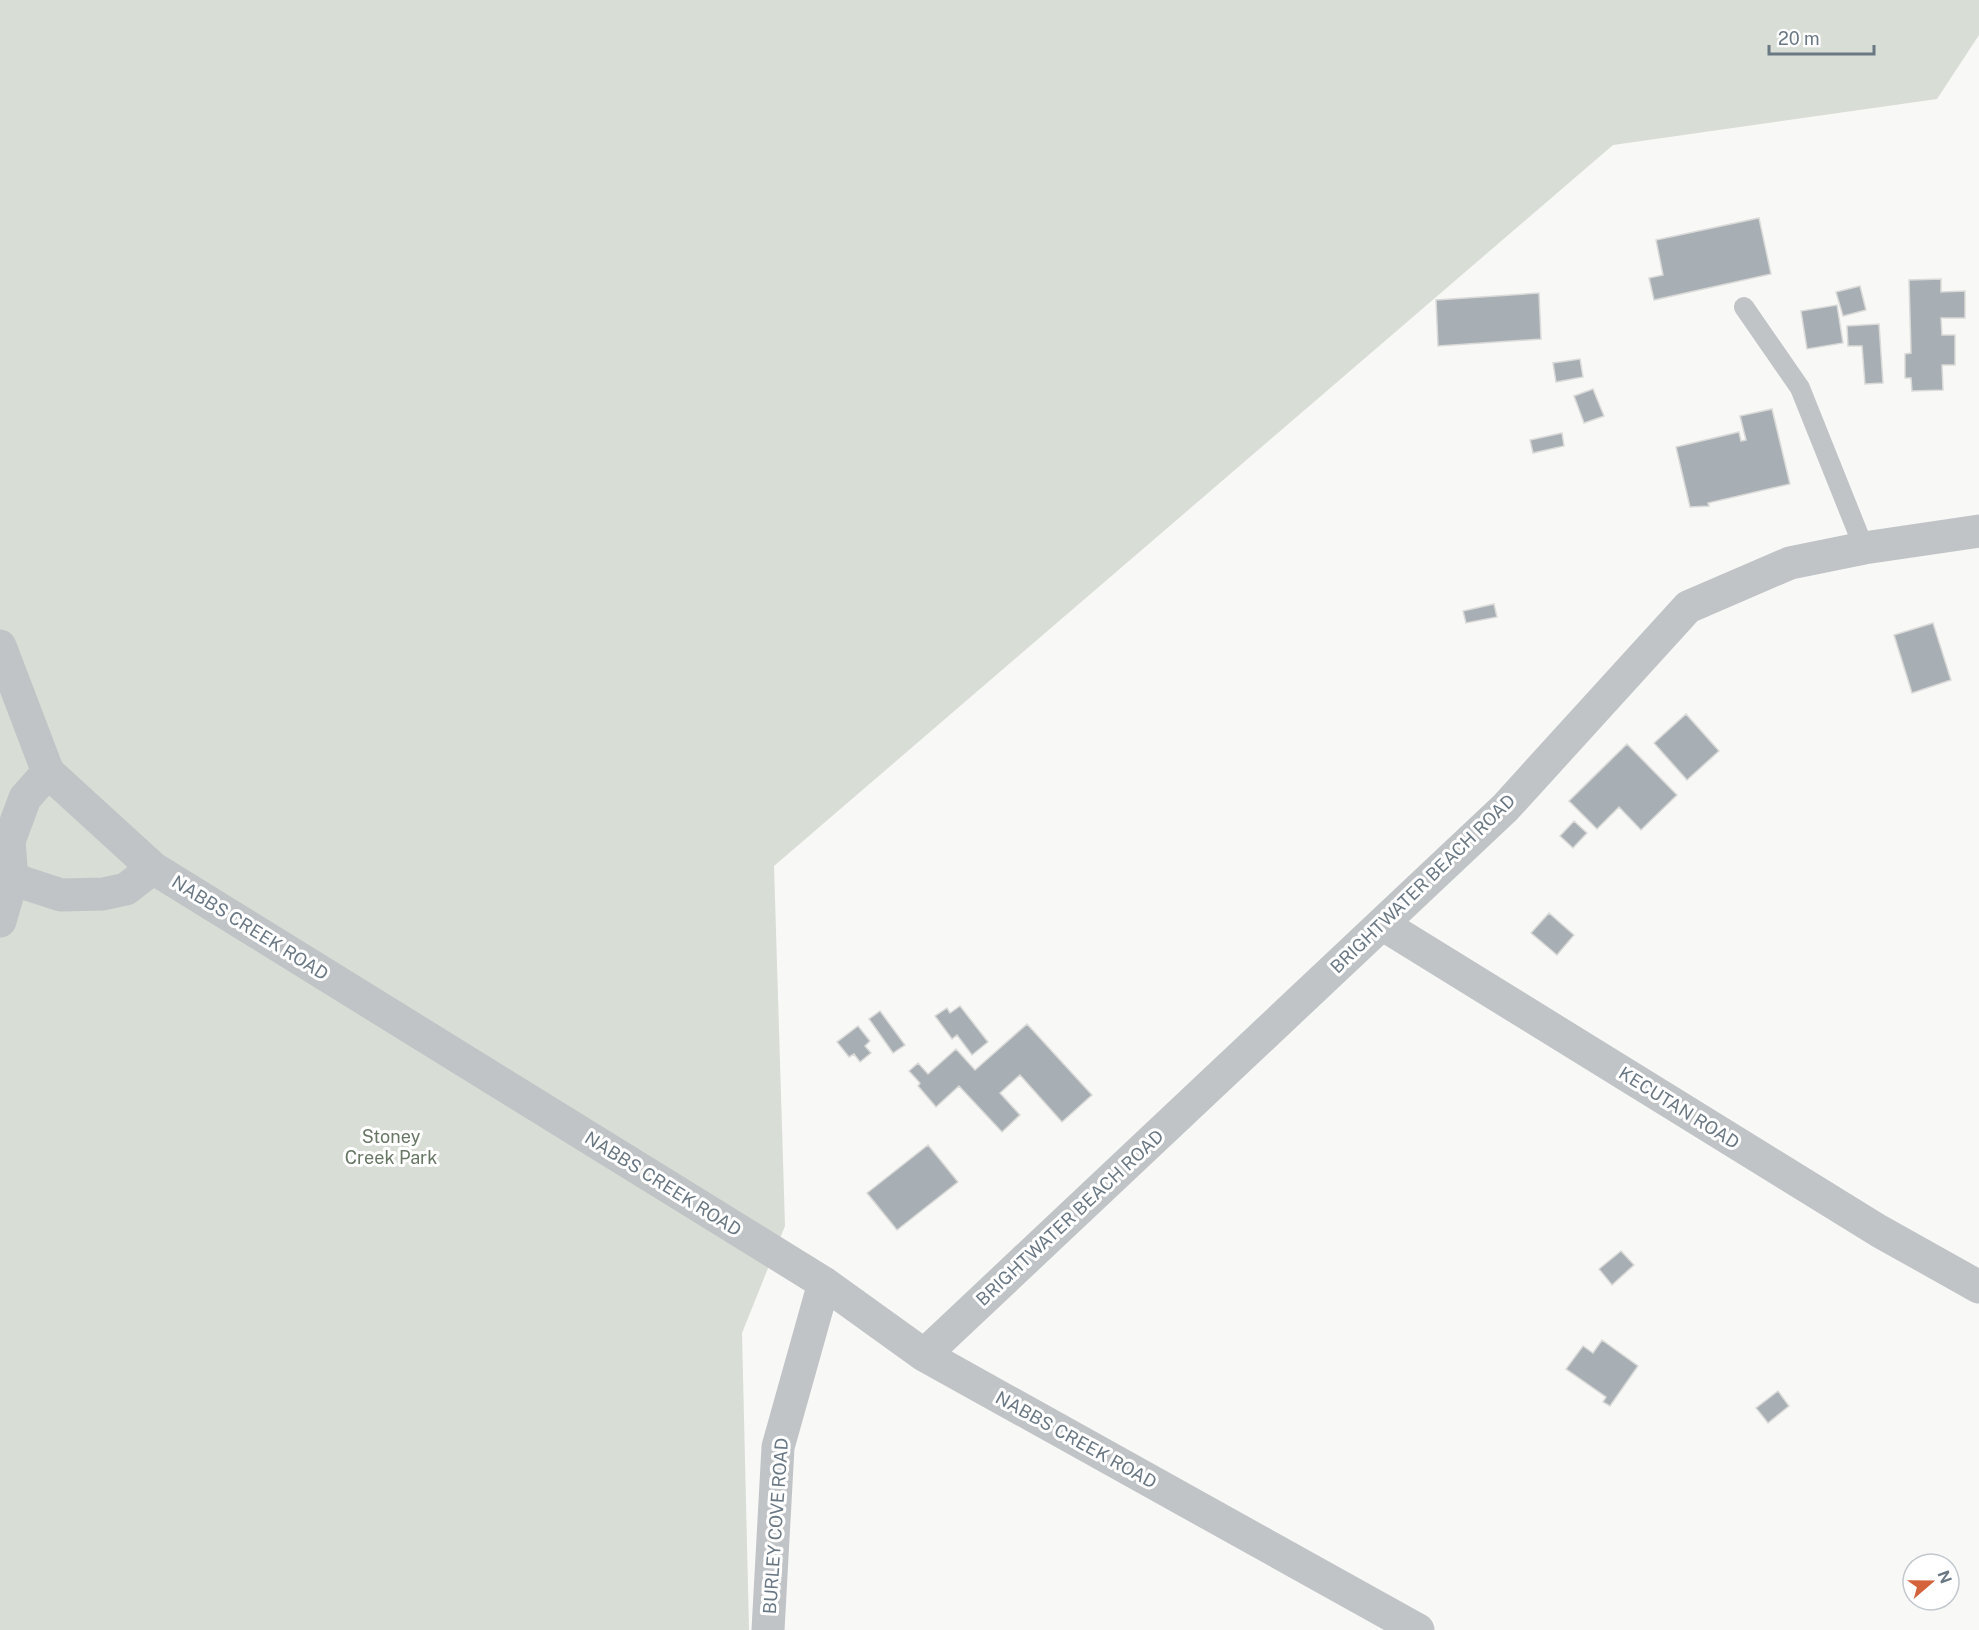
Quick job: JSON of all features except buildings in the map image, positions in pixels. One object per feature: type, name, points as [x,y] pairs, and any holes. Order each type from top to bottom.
[{"type":"street","name":"BRIGHTWATER BEACH ROAD","points":[[924,1355],[1504,808],[1688,607],[1790,563],[1864,548],[1979,531]]},
{"type":"street","name":"NABBS CREEK ROAD","points":[[0,646],[48,772],[153,868],[824,1283],[924,1355],[1418,1630]]},
{"type":"street","points":[[0,921],[9,841],[25,798],[48,772]]},
{"type":"street","points":[[6,882],[61,895],[103,894],[126,889],[153,868]]},
{"type":"street","name":"KECUTAN ROAD","points":[[1382,924],[1879,1231],[1979,1287]]},
{"type":"street","name":"BURLEY COVE ROAD","points":[[768,1630],[778,1447],[824,1283]]},
{"type":"lane","points":[[1744,307],[1800,388],[1864,548]]},
{"type":"green space","name":"Stoney Creek Park","points":[[0,0],[1979,0],[1979,35],[1937,99],[1613,145],[774,866],[785,1226],[742,1333],[749,1630],[0,1630]]}]
